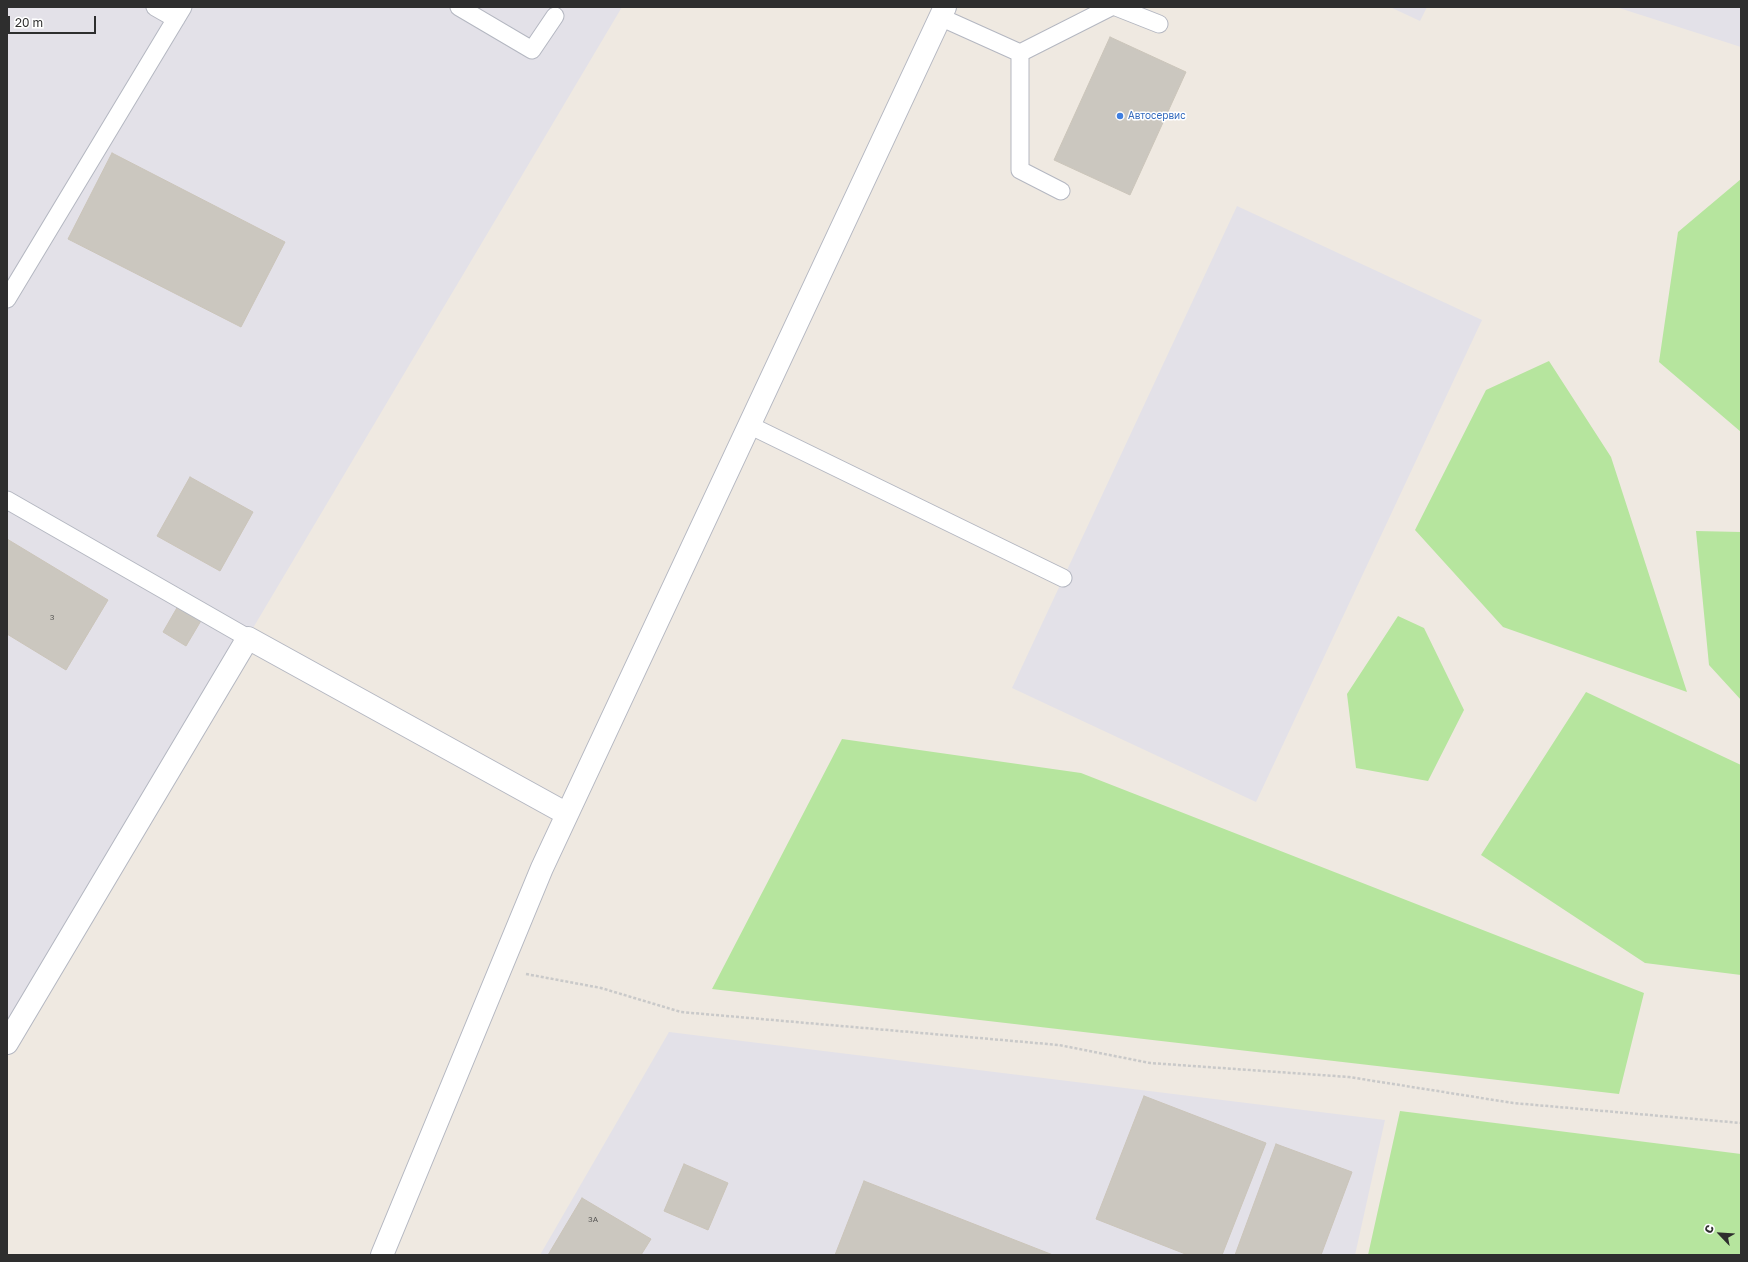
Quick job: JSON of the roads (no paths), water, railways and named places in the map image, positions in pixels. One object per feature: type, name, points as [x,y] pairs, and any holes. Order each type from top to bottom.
[{"type":"street","points":[[382,1255],[542,868],[943,12]]},
{"type":"street","points":[[7,1043],[248,638],[567,814]]},
{"type":"lane","points":[[7,299],[179,13],[155,7]]},
{"type":"lane","points":[[459,7],[532,50],[555,16]]},
{"type":"lane","points":[[1020,53],[1111,7]]},
{"type":"lane","points":[[1116,7],[1159,24]]},
{"type":"lane","points":[[943,12],[1020,53]]},
{"type":"lane","points":[[1020,53],[1020,170],[1062,191]]},
{"type":"lane","points":[[749,425],[1063,578]]},
{"type":"lane","points":[[7,500],[248,638]]},
{"type":"place","name":"Автосервис","points":[[1120,116]]}]
